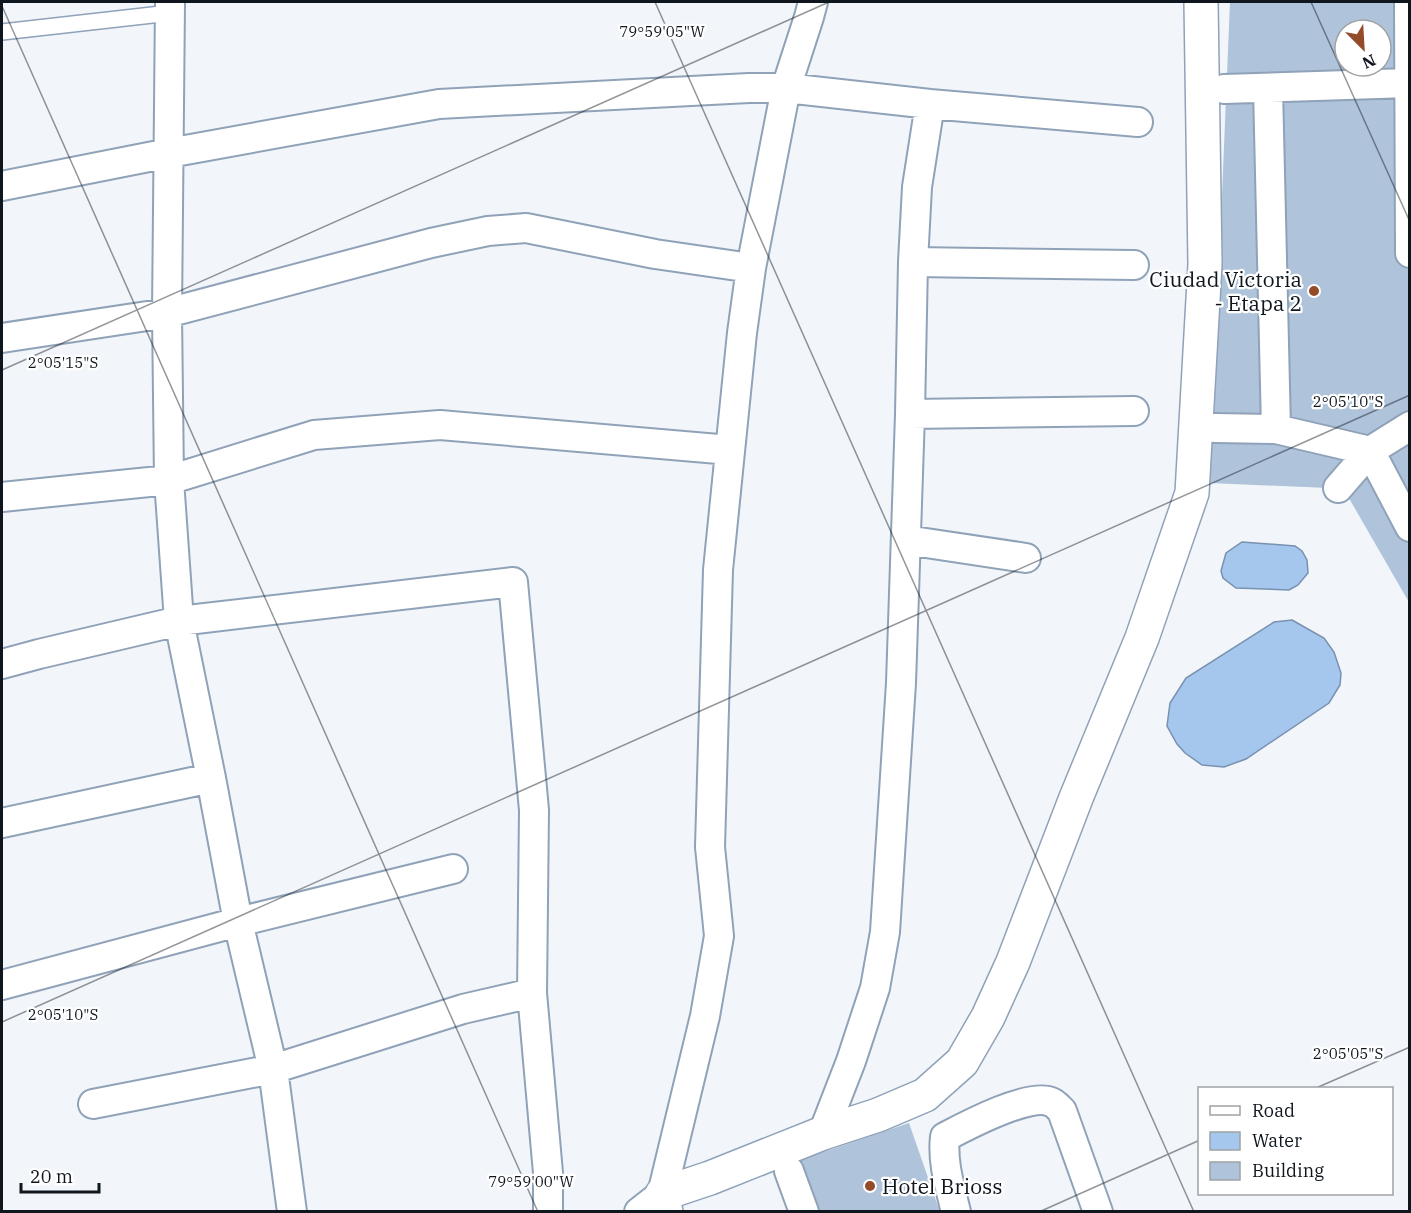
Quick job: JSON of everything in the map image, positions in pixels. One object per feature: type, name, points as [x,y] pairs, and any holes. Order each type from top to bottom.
[{"type":"street","points":[[655,1206],[705,1016],[719,936],[710,847],[718,570],[730,450],[751,268],[786,88],[813,2]]},
{"type":"street","points":[[655,1206],[710,1178],[925,1095],[962,1062],[988,1017],[1142,638],[1192,493],[1205,264],[1201,2]]},
{"type":"street","points":[[1409,2],[1409,236]]},
{"type":"street","points":[[170,7],[167,313],[169,480],[178,621],[238,922],[273,1069],[292,1212]]},
{"type":"street","points":[[1224,89],[1409,83]]},
{"type":"street","points":[[2,186],[439,104],[786,88],[930,104],[1138,122]]},
{"type":"street","points":[[1268,88],[1276,429]]},
{"type":"street","points":[[823,1133],[851,1061],[875,988],[885,932],[901,683],[917,187],[930,104]]},
{"type":"street","points":[[2,338],[167,313],[431,243],[488,231],[526,228],[655,254],[751,268]]},
{"type":"street","points":[[913,262],[1134,265]]},
{"type":"street","points":[[910,414],[1134,411]]},
{"type":"street","points":[[2,497],[169,480],[314,435],[440,425],[730,450]]},
{"type":"street","points":[[1338,488],[1370,451],[1410,426]]},
{"type":"street","points":[[1215,428],[1276,429],[1370,451],[1410,526]]},
{"type":"street","points":[[906,540],[1026,558]]},
{"type":"street","points":[[2,664],[178,621],[513,582],[534,810],[532,993],[548,1173],[548,1212]]},
{"type":"street","points":[[2,823],[211,778]]},
{"type":"street","points":[[2,985],[238,922],[453,869]]},
{"type":"street","points":[[93,1104],[273,1069],[463,1009],[532,993]]},
{"type":"street","points":[[956,1212],[947,1173],[945,1137],[987,1115],[1032,1100],[1051,1101],[1062,1111],[1098,1212]]},
{"type":"street","points":[[789,1171],[804,1212]]},
{"type":"lane","points":[[2,32],[170,7]]},
{"type":"water","points":[[1242,542],[1295,546],[1302,551],[1307,560],[1308,573],[1298,585],[1289,590],[1236,588],[1223,578],[1221,571],[1226,553]]},
{"type":"water","points":[[1292,620],[1324,638],[1334,652],[1341,673],[1340,685],[1329,703],[1246,759],[1224,767],[1202,765],[1185,753],[1167,726],[1170,703],[1186,678],[1274,622]]},
{"type":"building","name":"Ciudad Victoria - Etapa 2","points":[[1230,2],[1410,2],[1410,604],[1350,500],[1328,488],[1210,483]]},
{"type":"building","name":"Hotel Brioss","points":[[909,1123],[940,1212],[818,1212],[800,1160]]},
{"type":"place","name":"Ciudad Victoria - Etapa 2","points":[[1314,291]]},
{"type":"place","name":"Hotel Brioss","points":[[870,1186]]}]
